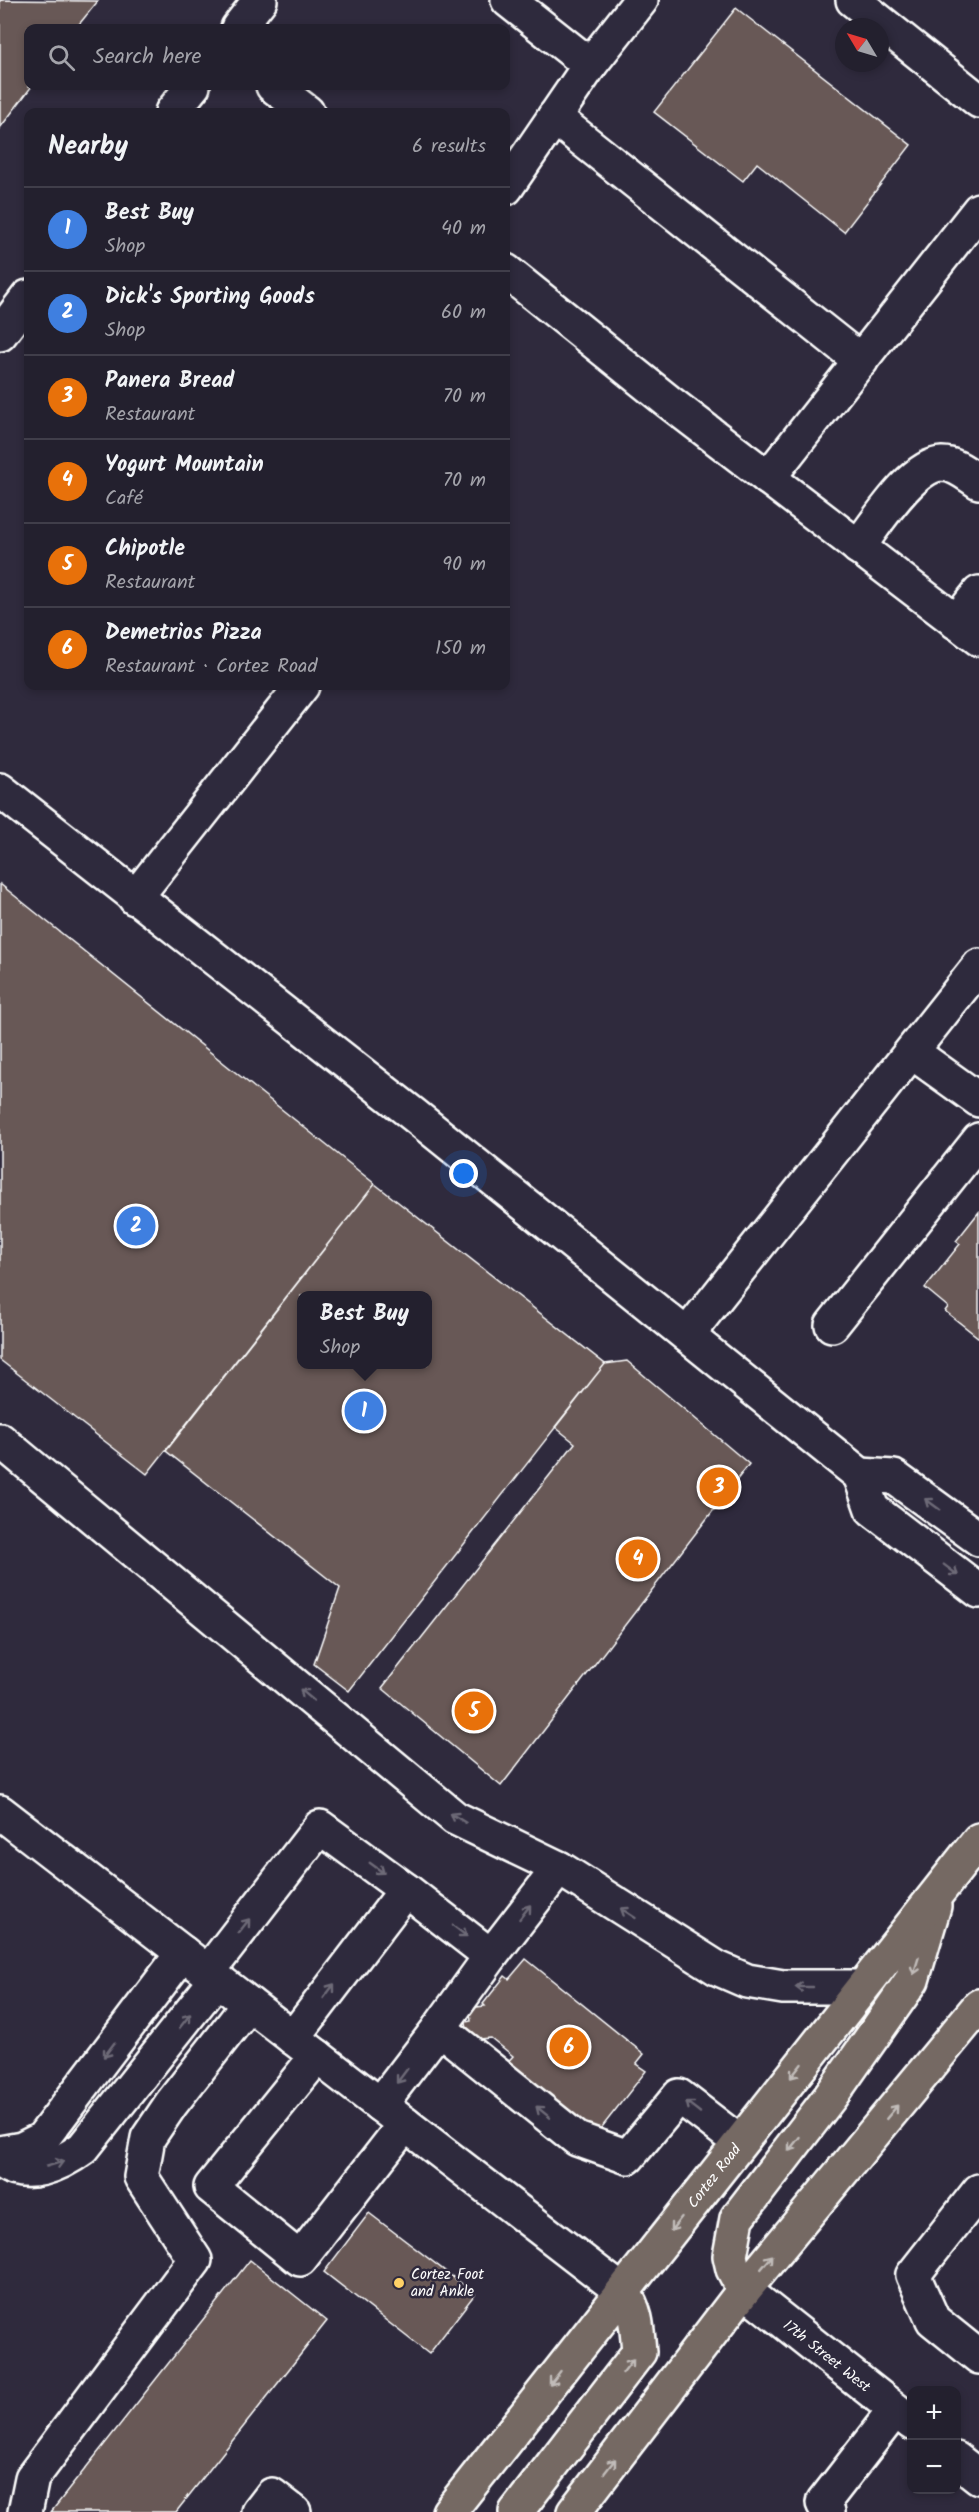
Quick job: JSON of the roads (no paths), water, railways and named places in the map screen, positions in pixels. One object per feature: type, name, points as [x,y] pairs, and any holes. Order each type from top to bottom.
[{"type":"main road","name":"Cortez Road","points":[[449,2512],[979,1840]]},
{"type":"main road","points":[[744,2290],[733,2269],[730,2256],[736,2218],[830,2097],[912,1980],[939,1890]]},
{"type":"main road","points":[[574,2512],[744,2290],[979,2006]]},
{"type":"main road","points":[[516,2512],[639,2352],[636,2320],[632,2305],[623,2292]]},
{"type":"street","points":[[241,24],[260,0]]},
{"type":"street","points":[[508,0],[590,65]]},
{"type":"street","points":[[510,182],[590,65],[641,0]]},
{"type":"street","points":[[853,0],[979,100]]},
{"type":"street","points":[[175,108],[190,90]]},
{"type":"street","points":[[278,90],[302,108]]},
{"type":"street","points":[[555,117],[861,361]]},
{"type":"street","points":[[768,478],[979,210]]},
{"type":"street","points":[[510,274],[669,402],[968,631],[979,593]]},
{"type":"street","points":[[0,334],[24,302]]},
{"type":"street","points":[[858,547],[911,480],[927,467],[944,464],[960,469],[979,482]]},
{"type":"street","points":[[135,898],[299,690]]},
{"type":"street","points":[[0,790],[414,1115],[860,1475],[872,1509],[979,1591]]},
{"type":"street","points":[[687,1335],[979,966]]},
{"type":"street","points":[[912,1052],[974,1087]]},
{"type":"street","points":[[832,1325],[979,1140]]},
{"type":"street","points":[[0,1440],[455,1818],[559,1868],[717,1968],[747,1981],[783,1987],[862,1987]]},
{"type":"street","points":[[860,1475],[894,1477],[979,1539]]},
{"type":"street","points":[[0,1812],[623,2292]]},
{"type":"street","points":[[0,2161],[8,2167],[25,2171],[65,2161],[83,2148],[213,1976],[320,1827],[491,1956]]},
{"type":"street","points":[[406,1890],[211,2187],[300,2259],[392,2114],[439,2028],[559,1868]]},
{"type":"street","points":[[0,2153],[22,2150],[42,2139],[183,1953]]},
{"type":"street","points":[[25,2512],[32,2478],[195,2260],[141,2177],[148,2138],[171,2104],[249,2004]]},
{"type":"street","points":[[439,2028],[578,2139],[628,2157],[679,2096],[739,2142]]},
{"type":"street","points":[[979,2192],[912,2276],[933,2320],[979,2357]]},
{"type":"street","name":"17th Street West","points":[[744,2290],[903,2416]]},
{"type":"street","points":[[828,2512],[823,2503],[903,2416]]},
{"type":"street","points":[[961,2462],[979,2476]]},
{"type":"street","points":[[259,2512],[272,2495],[294,2512]]},
{"type":"place","name":"Dick's Sporting Goods","points":[[136,1226]]},
{"type":"place","name":"Best Buy","points":[[364,1411]]},
{"type":"place","name":"Panera Bread","points":[[719,1487]]},
{"type":"place","name":"Yogurt Mountain","points":[[638,1559]]},
{"type":"place","name":"Chipotle","points":[[474,1711]]},
{"type":"place","name":"Demetrios Pizza","points":[[569,2047]]},
{"type":"place","name":"Cortez Foot and Ankle","points":[[399,2283]]}]
